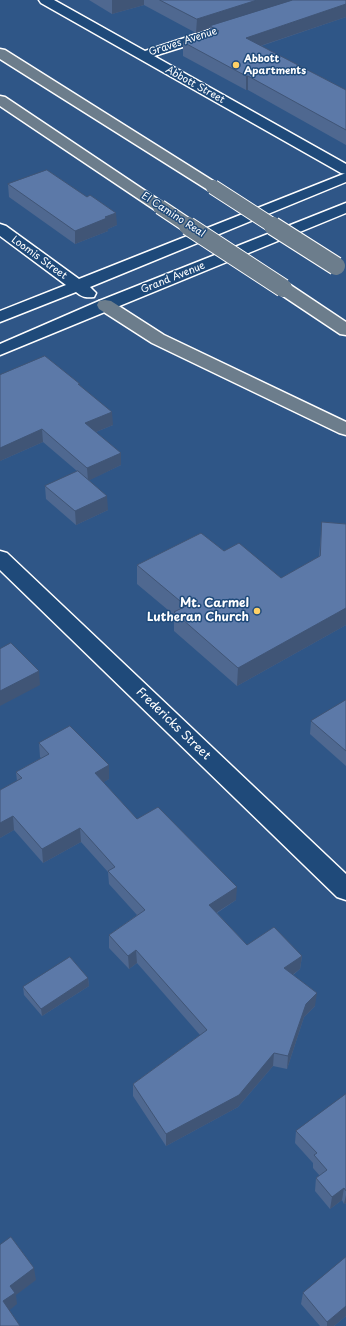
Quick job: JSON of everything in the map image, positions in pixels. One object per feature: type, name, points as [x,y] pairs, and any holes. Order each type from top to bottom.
[{"type":"highway","points":[[0,53],[341,269]]},
{"type":"highway","name":"El Camino Real","points":[[0,100],[346,330]]},
{"type":"highway","points":[[105,305],[158,339],[346,429]]},
{"type":"street","name":"Abbott Street","points":[[45,0],[346,170]]},
{"type":"street","name":"Graves Avenue","points":[[142,56],[248,21]]},
{"type":"street","points":[[0,317],[346,177]]},
{"type":"street","name":"Grand Avenue","points":[[0,350],[105,305],[346,208]]},
{"type":"street","name":"Loomis Street","points":[[0,229],[105,305]]},
{"type":"street","name":"Fredericks Street","points":[[0,558],[346,890]]},
{"type":"building","points":[[160,0],[257,0],[197,19]]},
{"type":"building","points":[[293,0],[346,0],[346,4],[246,38],[346,90],[346,130],[183,42],[219,31],[210,26]]},
{"type":"building","points":[[47,170],[87,197],[90,195],[116,213],[75,231],[8,184]]},
{"type":"building","points":[[45,356],[112,412],[85,423],[121,453],[87,468],[42,429],[0,448],[0,375]]},
{"type":"building","points":[[78,471],[107,496],[75,511],[45,486]]},
{"type":"building","name":"Mt. Carmel Lutheran Church","points":[[322,522],[346,524],[346,608],[238,668],[174,612],[186,606],[137,565],[201,533],[224,551],[239,543],[281,578],[320,556]]},
{"type":"building","points":[[11,643],[39,671],[0,691],[0,649]]},
{"type":"building","points":[[346,700],[346,751],[311,721]]},
{"type":"building","points":[[70,726],[109,765],[95,773],[137,819],[158,807],[237,887],[209,905],[247,945],[274,927],[302,956],[284,968],[317,993],[306,1004],[288,1056],[274,1053],[239,1095],[166,1134],[133,1084],[207,1030],[136,950],[128,956],[109,935],[145,910],[108,871],[115,867],[80,828],[42,849],[13,816],[0,823],[0,790],[22,778],[16,772],[49,754],[39,743]]},
{"type":"building","points":[[70,957],[88,978],[41,1009],[23,987]]},
{"type":"building","points":[[346,1094],[346,1191],[344,1188],[332,1197],[316,1178],[327,1170],[314,1155],[317,1153],[296,1131]]},
{"type":"building","points":[[11,1237],[34,1268],[10,1286],[15,1293],[3,1301],[20,1326],[0,1326],[0,1245]]},
{"type":"building","points":[[346,1257],[346,1306],[327,1322],[303,1293]]},
{"type":"place","name":"Abbott Apartments","points":[[236,65]]},
{"type":"place","name":"Mt. Carmel Lutheran Church","points":[[257,611]]}]
